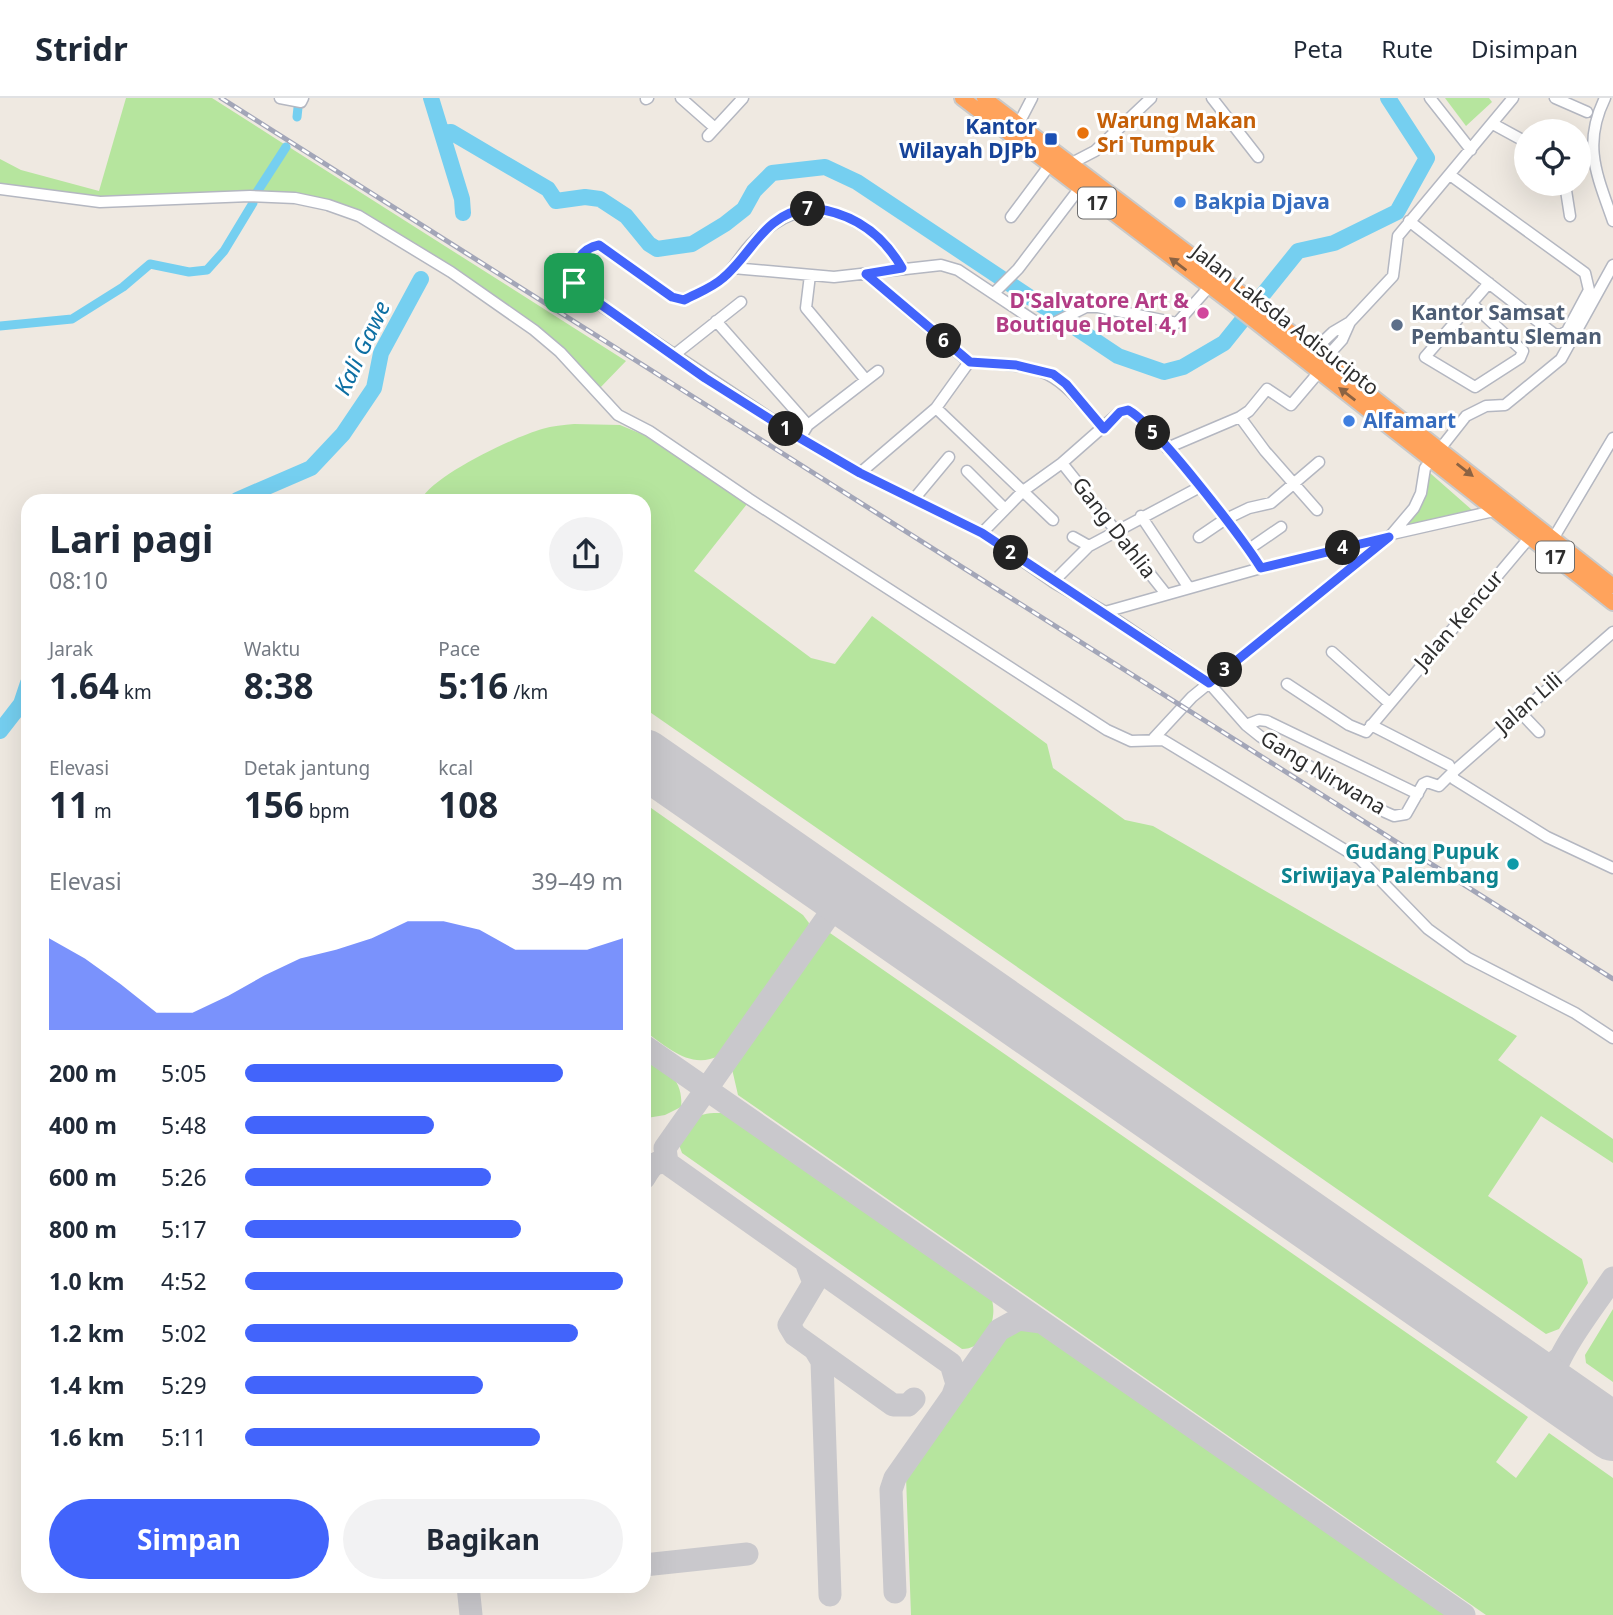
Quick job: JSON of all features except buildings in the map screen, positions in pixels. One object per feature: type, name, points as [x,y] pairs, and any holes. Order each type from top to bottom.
[{"type":"highway","name":"Jalan Laksda Adisucipto","points":[[962,98],[1049,166],[1083,183],[1319,361],[1501,507],[1553,539],[1612,584]]},
{"type":"highway","name":"Jalan Laksda Adisucipto","points":[[984,98],[1070,164],[1083,183],[1209,286],[1237,299]]},
{"type":"highway","name":"Jalan Laksda Adisucipto","points":[[1273,327],[1319,361]]},
{"type":"highway","name":"Jalan Laksda Adisucipto","points":[[1501,507],[1530,537],[1613,603]]},
{"type":"street","points":[[280,98],[300,101]]},
{"type":"street","points":[[681,98],[711,132],[743,98]]},
{"type":"street","points":[[1018,125],[1032,98]]},
{"type":"street","points":[[1070,164],[1095,151],[1151,98]]},
{"type":"street","points":[[1212,98],[1258,157]]},
{"type":"street","points":[[1430,98],[1471,149]]},
{"type":"street","points":[[1555,98],[1587,112]]},
{"type":"street","points":[[1605,98],[1595,118],[1590,144],[1612,216]]},
{"type":"street","points":[[1167,448],[1240,417],[1249,411],[1268,389],[1292,405],[1333,332],[1350,322],[1393,276],[1397,264],[1396,244],[1409,221],[1493,124],[1510,99]]},
{"type":"street","points":[[1493,124],[1514,135]]},
{"type":"street","points":[[994,293],[1018,269],[1083,183],[1095,151]]},
{"type":"street","points":[[1011,216],[1049,166]]},
{"type":"street","points":[[1409,221],[1554,334],[1561,335],[1577,315],[1589,284],[1585,273],[1450,175]]},
{"type":"street","points":[[0,189],[100,202],[256,196],[307,200],[338,208],[374,224],[451,272],[552,344],[618,415],[649,431],[749,499],[1107,730],[1131,741],[1154,738],[1170,743],[1360,859],[1428,929],[1468,958],[1576,1013],[1613,1038]]},
{"type":"street","points":[[1568,196],[1570,216]]},
{"type":"street","points":[[733,268],[755,239],[775,222],[799,209],[810,208],[836,212],[863,225],[883,240],[902,268]]},
{"type":"street","name":"Gang Nirwana","points":[[733,268],[716,283],[684,300],[672,297],[599,245],[586,250],[574,264],[571,276],[579,289],[800,438],[860,473],[982,533],[1053,582],[1105,612],[1209,683],[1247,725],[1291,756],[1394,816],[1406,814],[1425,782],[1439,786],[1452,772]]},
{"type":"street","points":[[733,268],[834,277],[941,264],[958,270],[1042,325],[1086,307],[1177,323],[1209,286]]},
{"type":"street","points":[[1154,738],[1181,707],[1209,683],[1390,536],[1414,508],[1421,493],[1423,473],[1466,416],[1476,409],[1505,405],[1561,359],[1613,265]]},
{"type":"street","points":[[866,274],[970,362],[1016,365],[1053,374],[1066,384],[1104,429]]},
{"type":"street","points":[[810,275],[806,308],[866,380]]},
{"type":"street","points":[[1471,303],[1523,351],[1520,358],[1475,387],[1425,357],[1471,303],[1489,283]]},
{"type":"street","points":[[674,355],[741,302]]},
{"type":"street","points":[[716,321],[808,425]]},
{"type":"street","points":[[860,473],[936,408],[970,362]]},
{"type":"street","points":[[800,438],[808,425],[878,371]]},
{"type":"street","points":[[936,408],[1053,520]]},
{"type":"street","points":[[982,533],[1023,491],[1104,429],[1120,412],[1128,410],[1167,448],[1249,549],[1261,568]]},
{"type":"street","points":[[1240,417],[1317,510]]},
{"type":"street","points":[[1553,539],[1613,438]]},
{"type":"street","points":[[914,499],[949,457]]},
{"type":"street","points":[[1199,537],[1224,520],[1255,506],[1266,506],[1319,462]]},
{"type":"street","name":"Gang Dahlia","points":[[1062,463],[1166,594]]},
{"type":"street","points":[[967,471],[1006,509]]},
{"type":"street","points":[[1053,582],[1089,546],[1198,488]]},
{"type":"street","points":[[1105,612],[1261,568],[1501,507]]},
{"type":"street","points":[[1141,516],[1189,588]]},
{"type":"street","points":[[1249,549],[1281,527]]},
{"type":"street","points":[[1073,537],[1089,546]]},
{"type":"street","name":"Jalan Kencur","points":[[1371,725],[1530,537]]},
{"type":"street","name":"Jalan Lili","points":[[1452,772],[1613,632]]},
{"type":"street","points":[[1332,652],[1388,702]]},
{"type":"street","points":[[1287,684],[1359,731],[1366,732],[1371,725],[1452,772],[1547,837],[1613,868]]},
{"type":"street","points":[[1519,711],[1539,732]]},
{"type":"street","points":[[1247,725],[1259,720],[1267,721],[1418,794]]},
{"type":"green space","points":[[126,98],[212,98],[284,144],[254,192],[98,198],[0,183],[0,159],[21,170],[99,191]]},
{"type":"green space","points":[[1445,98],[1489,98],[1492,102],[1466,126]]},
{"type":"green space","points":[[289,147],[626,361],[598,390],[570,357],[353,209],[322,199],[261,192]]},
{"type":"green space","points":[[620,425],[644,435],[747,504],[694,571],[811,658],[835,664],[872,616],[1047,744],[1053,768],[1125,820],[1153,826],[1517,1036],[1498,1060],[1613,1139],[1613,1163],[1541,1116],[1488,1196],[1582,1259],[1588,1283],[1559,1329],[1546,1334],[651,713],[651,494],[425,494],[457,469],[494,449],[554,426]]},
{"type":"green space","points":[[1430,473],[1472,510],[1406,527],[1425,492]]},
{"type":"green space","points":[[651,808],[803,915],[809,923],[806,934],[720,1055],[699,1060],[671,1050],[651,1036]]},
{"type":"green space","points":[[830,933],[1528,1417],[1496,1462],[1516,1478],[1549,1433],[1613,1478],[1613,1615],[1486,1615],[738,1095],[732,1069],[738,1057],[824,936]]},
{"type":"green space","points":[[651,1059],[672,1075],[681,1097],[681,1107],[665,1115],[651,1117]]},
{"type":"green space","points":[[724,1113],[990,1295],[993,1303],[992,1321],[984,1337],[971,1348],[962,1349],[682,1153],[678,1142],[695,1118],[700,1115]]},
{"type":"green space","points":[[1613,1309],[1613,1382],[1586,1363],[1585,1355]]},
{"type":"green space","points":[[1019,1326],[1041,1331],[1450,1615],[911,1615],[906,1477],[1010,1331]]},
{"type":"waterway","points":[[297,117],[299,98]]},
{"type":"waterway","points":[[431,98],[462,199],[463,213]]},
{"type":"waterway","points":[[442,133],[451,132],[548,189],[556,201],[585,197],[600,199],[626,216],[649,244],[657,249],[692,244],[725,224],[744,209],[754,191],[772,173],[825,167],[857,182],[1118,356],[1164,372],[1183,367],[1224,343],[1298,251],[1334,243],[1397,212],[1427,158],[1388,98]]},
{"type":"waterway","points":[[257,192],[286,147]]},
{"type":"waterway","points":[[0,326],[72,319],[123,287],[150,264],[189,272],[207,270],[224,251],[253,203]]},
{"type":"waterway","name":"Kali Gawe","points":[[251,494],[311,468],[343,434],[374,388],[381,353],[421,279]]},
{"type":"waterway","name":"Kali Gawe","points":[[0,731],[21,704]]},
{"type":"taxiway","points":[[824,884],[832,904],[829,915]]},
{"type":"taxiway","points":[[667,1163],[665,1148],[829,915],[839,909],[857,906]]},
{"type":"taxiway","points":[[651,1051],[1464,1615]]},
{"type":"taxiway","points":[[651,1167],[667,1163],[951,1364],[957,1384],[953,1395]]},
{"type":"taxiway","points":[[806,1262],[814,1283],[789,1325],[795,1335],[893,1405],[908,1405],[914,1399]]},
{"type":"taxiway","points":[[1562,1396],[1554,1377],[1562,1355],[1613,1278]]},
{"type":"taxiway","points":[[895,1592],[891,1490],[895,1478],[999,1330],[1019,1319],[1041,1322]]},
{"type":"taxiway","points":[[816,1351],[822,1361],[830,1595]]},
{"type":"taxiway","points":[[1524,1369],[1543,1372],[1560,1358]]},
{"type":"taxiway","points":[[651,1564],[747,1554]]},
{"type":"taxiway","points":[[469,1593],[471,1615]]},
{"type":"runway","points":[[651,763],[1613,1432]]},
{"type":"railway","points":[[221,98],[1613,979]]},
{"type":"place","name":"Warung Makan Sri Tumpuk","points":[[1083,133]]},
{"type":"place","name":"Kantor Wilayah DJPb","points":[[1051,139]]},
{"type":"place","name":"Bakpia Djava","points":[[1180,202]]},
{"type":"place","name":"D'Salvatore Art & Boutique Hotel 4,1","points":[[1203,313]]},
{"type":"place","name":"Kantor Samsat Pembantu Sleman","points":[[1397,325]]},
{"type":"place","name":"Alfamart","points":[[1349,421]]},
{"type":"place","name":"Gudang Pupuk Sriwijaya Palembang","points":[[1513,864]]},
{"type":"route","points":[[810,208],[836,212],[863,225],[883,240],[902,268],[866,274],[970,362],[1016,365],[1053,374],[1066,384],[1104,429],[1120,412],[1128,410],[1135,414],[1167,448],[1249,549],[1261,568],[1389,537],[1209,683],[982,533],[860,473],[800,438],[705,378],[597,303],[574,283],[571,276],[574,264],[586,250],[599,245],[672,297],[684,300],[723,279],[755,239],[787,214],[810,208]]}]
